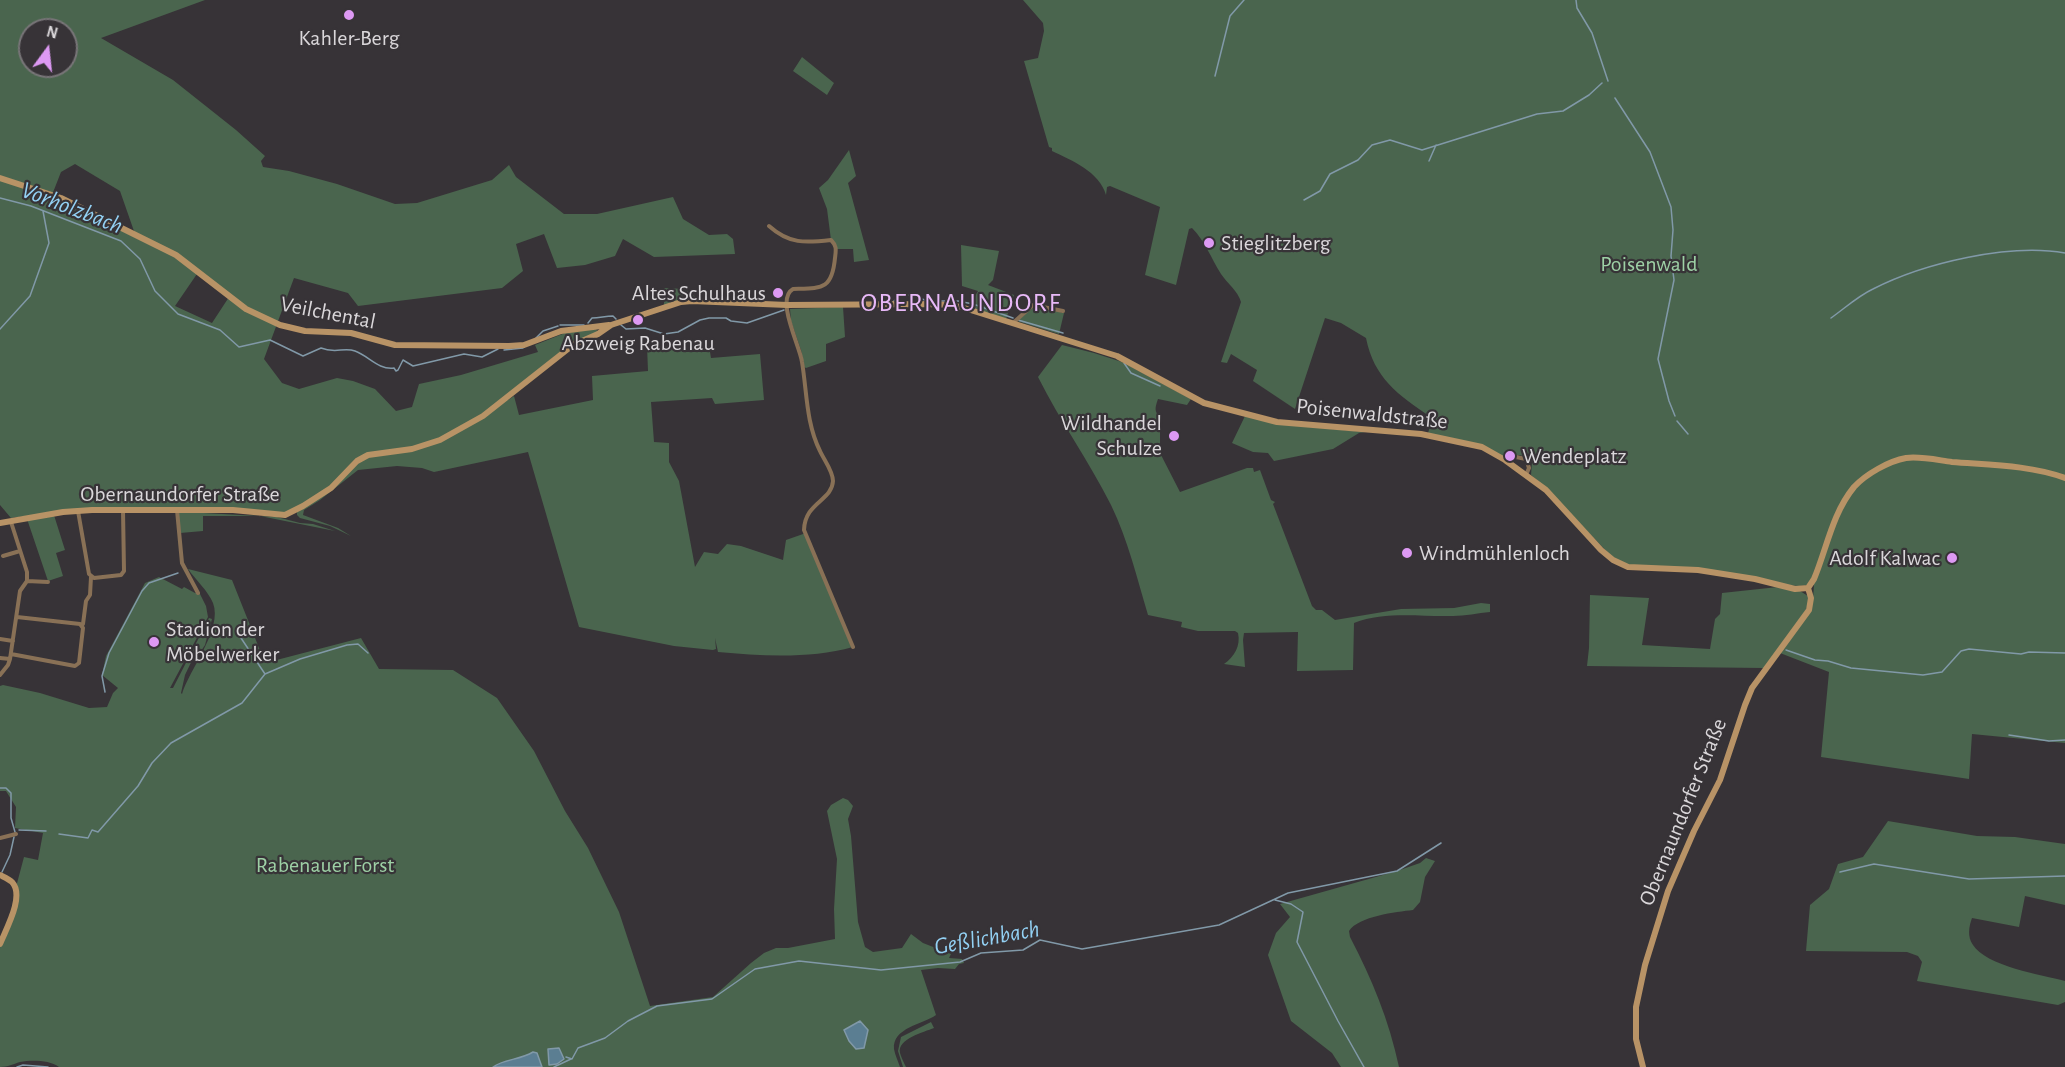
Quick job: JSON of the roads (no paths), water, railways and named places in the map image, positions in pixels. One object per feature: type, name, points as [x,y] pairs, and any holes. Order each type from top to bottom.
[{"type":"street","name":"Veilchental","points":[[0,178],[61,198],[167,250],[184,260],[246,309],[288,327],[305,331],[351,333],[395,345],[509,346],[524,345],[561,331],[611,325]]},
{"type":"street","points":[[769,226],[781,236],[798,242],[831,240],[836,249],[834,275],[831,281],[824,286],[789,291],[787,308],[790,325],[800,352],[810,426],[833,477],[829,492],[807,514],[804,530],[853,647]]},
{"type":"street","name":"Poisenwaldstraße","points":[[507,399],[566,350],[611,325],[681,303],[787,308],[937,304],[961,306],[1117,356],[1204,404],[1277,422],[1421,434],[1482,447],[1505,460],[1546,490],[1600,550],[1624,566],[1698,570],[1751,578],[1795,589],[1808,588]]},
{"type":"street","points":[[1012,323],[1033,305],[1063,311]]},
{"type":"street","name":"Obernaundorfer Straße","points":[[0,523],[78,511],[233,510],[285,515],[331,488],[357,461],[368,454],[412,449],[440,440],[483,416],[507,399]]},
{"type":"street","points":[[1505,460],[1516,457],[1526,459],[1529,468],[1526,475]]},
{"type":"street","name":"Obernaundorfer Straße","points":[[1643,1067],[1636,1039],[1636,1007],[1656,928],[1680,860],[1720,780],[1752,688],[1809,610],[1811,598],[1808,588],[1816,574],[1838,513],[1853,489],[1866,477],[1904,458],[2007,467],[2065,478]]},
{"type":"street","points":[[90,576],[94,578],[121,575],[124,571],[123,510]]},
{"type":"street","points":[[177,510],[182,563],[198,593]]},
{"type":"street","points":[[78,511],[90,576],[90,595],[86,601],[83,624]]},
{"type":"street","points":[[0,675],[8,665],[21,591],[27,581],[27,572],[11,521]]},
{"type":"street","points":[[3,556],[20,551]]},
{"type":"street","points":[[27,581],[48,582]]},
{"type":"street","points":[[0,658],[10,657],[75,666],[78,663],[83,628],[80,624],[17,617]]},
{"type":"street","points":[[0,639],[13,641]]},
{"type":"street","points":[[0,838],[14,834]]},
{"type":"street","points":[[0,944],[16,906],[18,893],[12,882],[1,875]]},
{"type":"water","points":[[860,1021],[868,1030],[864,1048],[856,1049],[844,1030]]},
{"type":"water","points":[[559,1048],[564,1059],[557,1064],[549,1065],[548,1049]]},
{"type":"water","points":[[533,1052],[537,1053],[542,1067],[493,1067],[502,1062]]},
{"type":"waterway","points":[[1215,76],[1230,16],[1244,0]]},
{"type":"waterway","points":[[1576,0],[1577,8],[1592,33],[1608,81]]},
{"type":"waterway","points":[[1304,200],[1320,191],[1330,174],[1358,160],[1372,145],[1390,140],[1422,150],[1537,114],[1563,111],[1589,95],[1602,83]]},
{"type":"waterway","points":[[1615,98],[1650,152],[1671,207],[1673,230],[1671,256],[1674,280],[1658,359],[1675,416]]},
{"type":"waterway","points":[[1429,161],[1436,145]]},
{"type":"waterway","name":"Vorholzbach","points":[[0,198],[31,206],[121,241],[140,259],[155,291],[178,314],[220,330],[239,347],[270,340],[303,356],[321,348],[351,350],[378,365],[394,368],[396,371],[403,360],[413,366],[464,354],[482,357],[498,349]]},
{"type":"waterway","points":[[0,329],[30,296],[49,243],[43,211]]},
{"type":"waterway","points":[[1831,318],[1873,289],[1941,264],[1993,253],[2019,251],[2065,253]]},
{"type":"waterway","name":"Vorholzbach","points":[[893,302],[901,294],[927,301],[958,301],[1013,318]]},
{"type":"waterway","name":"Vorholzbach","points":[[621,325],[626,329],[645,328],[664,334],[678,332],[700,320],[709,318],[726,318],[747,323],[784,310]]},
{"type":"waterway","name":"Vorholzbach","points":[[588,323],[592,318],[613,316],[616,319]]},
{"type":"waterway","name":"Vorholzbach","points":[[1018,320],[1063,333]]},
{"type":"waterway","points":[[560,325],[584,325]]},
{"type":"waterway","points":[[536,338],[543,331],[558,326]]},
{"type":"waterway","name":"Vorholzbach","points":[[504,350],[523,348]]},
{"type":"waterway","name":"Vorholzbach","points":[[1124,363],[1131,373],[1160,386]]},
{"type":"waterway","points":[[1677,421],[1688,434]]},
{"type":"waterway","points":[[105,692],[102,676],[109,653],[142,591],[149,583],[178,573]]},
{"type":"waterway","points":[[241,638],[265,674]]},
{"type":"waterway","points":[[59,834],[88,838],[92,830],[98,832],[138,786],[152,763],[171,743],[242,703],[265,674],[300,659],[347,645],[358,644],[368,653]]},
{"type":"waterway","points":[[1786,650],[1815,660],[1828,661],[1851,668],[1923,675],[1942,672],[1961,651],[1969,649],[2021,654],[2029,652],[2065,653]]},
{"type":"waterway","points":[[2009,735],[2049,741],[2065,740]]},
{"type":"waterway","points":[[0,788],[6,788],[11,793],[11,818],[15,832]]},
{"type":"waterway","points":[[19,830],[46,831]]},
{"type":"waterway","points":[[2,872],[10,855],[14,837]]},
{"type":"waterway","name":"Geßlichbach","points":[[566,1057],[572,1059],[578,1048],[605,1038],[628,1021],[657,1006],[712,999],[755,969],[799,961],[881,970],[960,962],[981,953],[1023,950],[1040,940],[1082,949],[1219,925],[1288,893],[1397,871],[1441,843]]},
{"type":"waterway","points":[[1840,872],[1874,864],[1969,879],[2065,876]]},
{"type":"waterway","points":[[1275,900],[1291,904],[1303,912],[1297,942],[1364,1067]]},
{"type":"waterway","points":[[554,1067],[571,1059]]},
{"type":"waterway","points":[[17,1067],[23,1065],[48,1067]]},
{"type":"place","name":"Kahler-Berg","points":[[349,15]]},
{"type":"place","name":"Stieglitzberg","points":[[1209,243]]},
{"type":"place","name":"Altes Schulhaus","points":[[778,293]]},
{"type":"place","name":"Abzweig Rabenau","points":[[638,320]]},
{"type":"place","name":"Wildhandel Schulze","points":[[1174,436]]},
{"type":"place","name":"Wendeplatz","points":[[1510,456]]},
{"type":"place","name":"Windmühlenloch","points":[[1407,553]]},
{"type":"place","name":"Adolf Kalwac","points":[[1952,558]]},
{"type":"place","name":"Stadion der Möbelwerker","points":[[154,642]]},
{"type":"district","name":"OBERNAUNDORF","points":[[961,303]]},
{"type":"park label","name":"Poisenwald","points":[[1649,264]]},
{"type":"park label","name":"Rabenauer Forst","points":[[325,865]]}]
